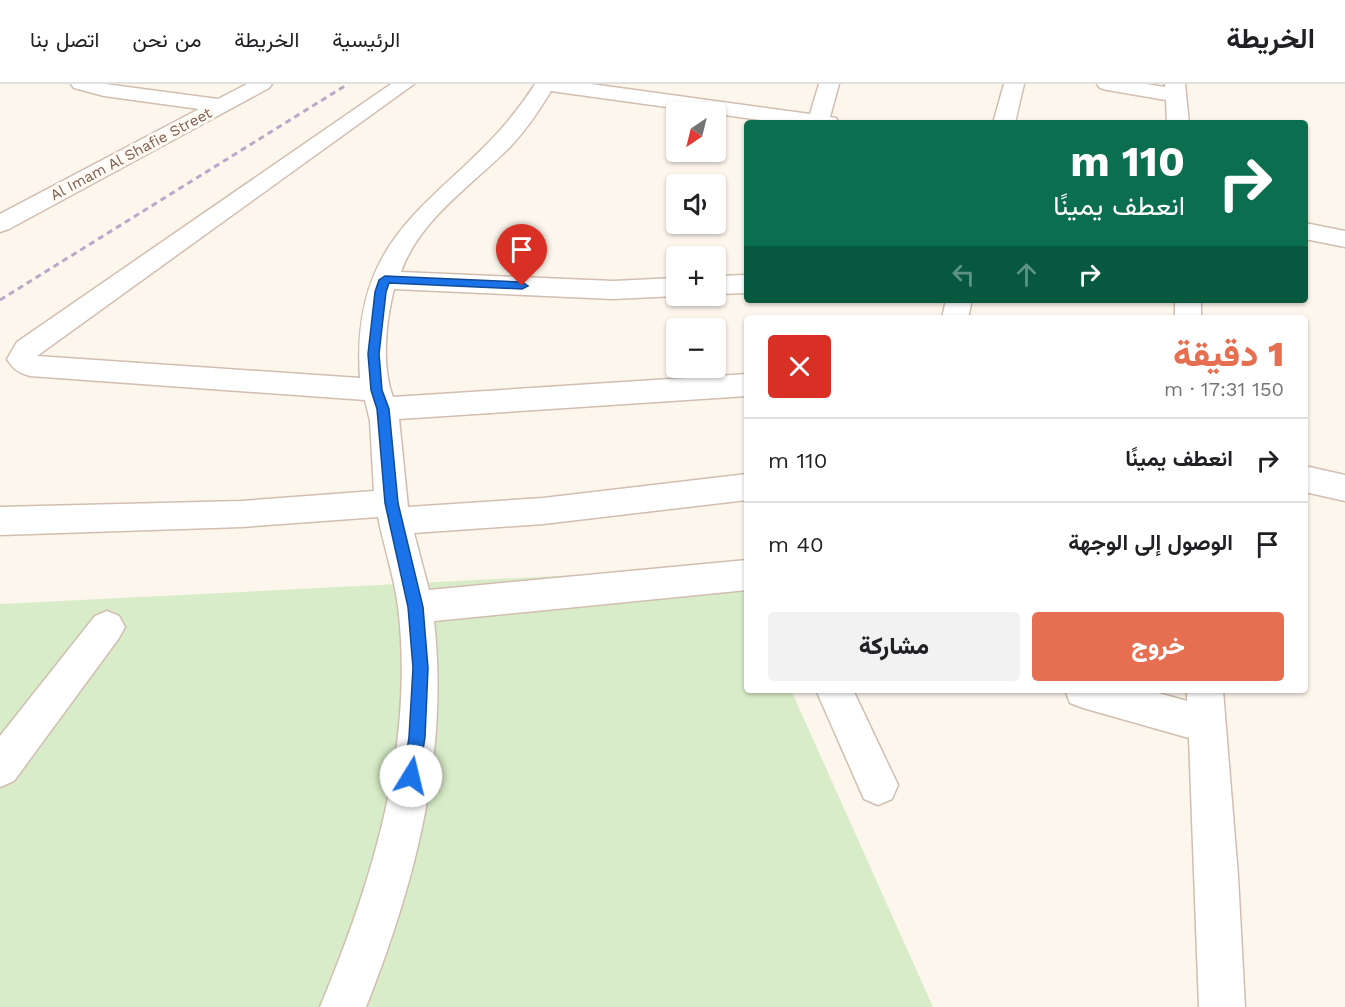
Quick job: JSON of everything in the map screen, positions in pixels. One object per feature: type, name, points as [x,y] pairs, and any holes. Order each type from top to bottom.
[{"type":"street","points":[[81,84],[104,90],[221,106]]},
{"type":"street","name":"Al Imam Al Shafie Street","points":[[0,224],[262,84]]},
{"type":"street","points":[[404,84],[27,349],[21,359],[30,366],[380,400],[744,385]]},
{"type":"street","points":[[343,1007],[382,901],[405,815],[417,726],[420,668],[416,607],[393,512],[373,354],[376,322],[391,263],[426,213],[505,140],[546,84],[731,101],[814,120]]},
{"type":"street","points":[[823,120],[829,84]]},
{"type":"street","points":[[1005,120],[1014,84]]},
{"type":"street","points":[[1107,84],[1175,90],[1178,120]]},
{"type":"street","points":[[1308,232],[1345,239]]},
{"type":"street","points":[[385,280],[613,290],[666,287]]},
{"type":"street","points":[[726,285],[744,284]]},
{"type":"street","points":[[1308,480],[1345,488]]},
{"type":"street","points":[[0,521],[242,514],[543,511],[744,487]]},
{"type":"street","points":[[416,607],[744,575]]},
{"type":"street","points":[[0,767],[107,627]]},
{"type":"street","points":[[835,693],[878,785]]},
{"type":"street","points":[[1104,693],[1206,708],[1217,876],[1221,1007]]},
{"type":"green space","points":[[736,567],[744,586],[744,693],[792,693],[933,1007],[0,1007],[0,604]]},
{"type":"railway","points":[[0,300],[348,84]]},
{"type":"route","points":[[411,776],[417,737],[420,668],[416,607],[392,503],[383,409],[376,390],[373,354],[380,292],[385,280],[522,286]]}]
